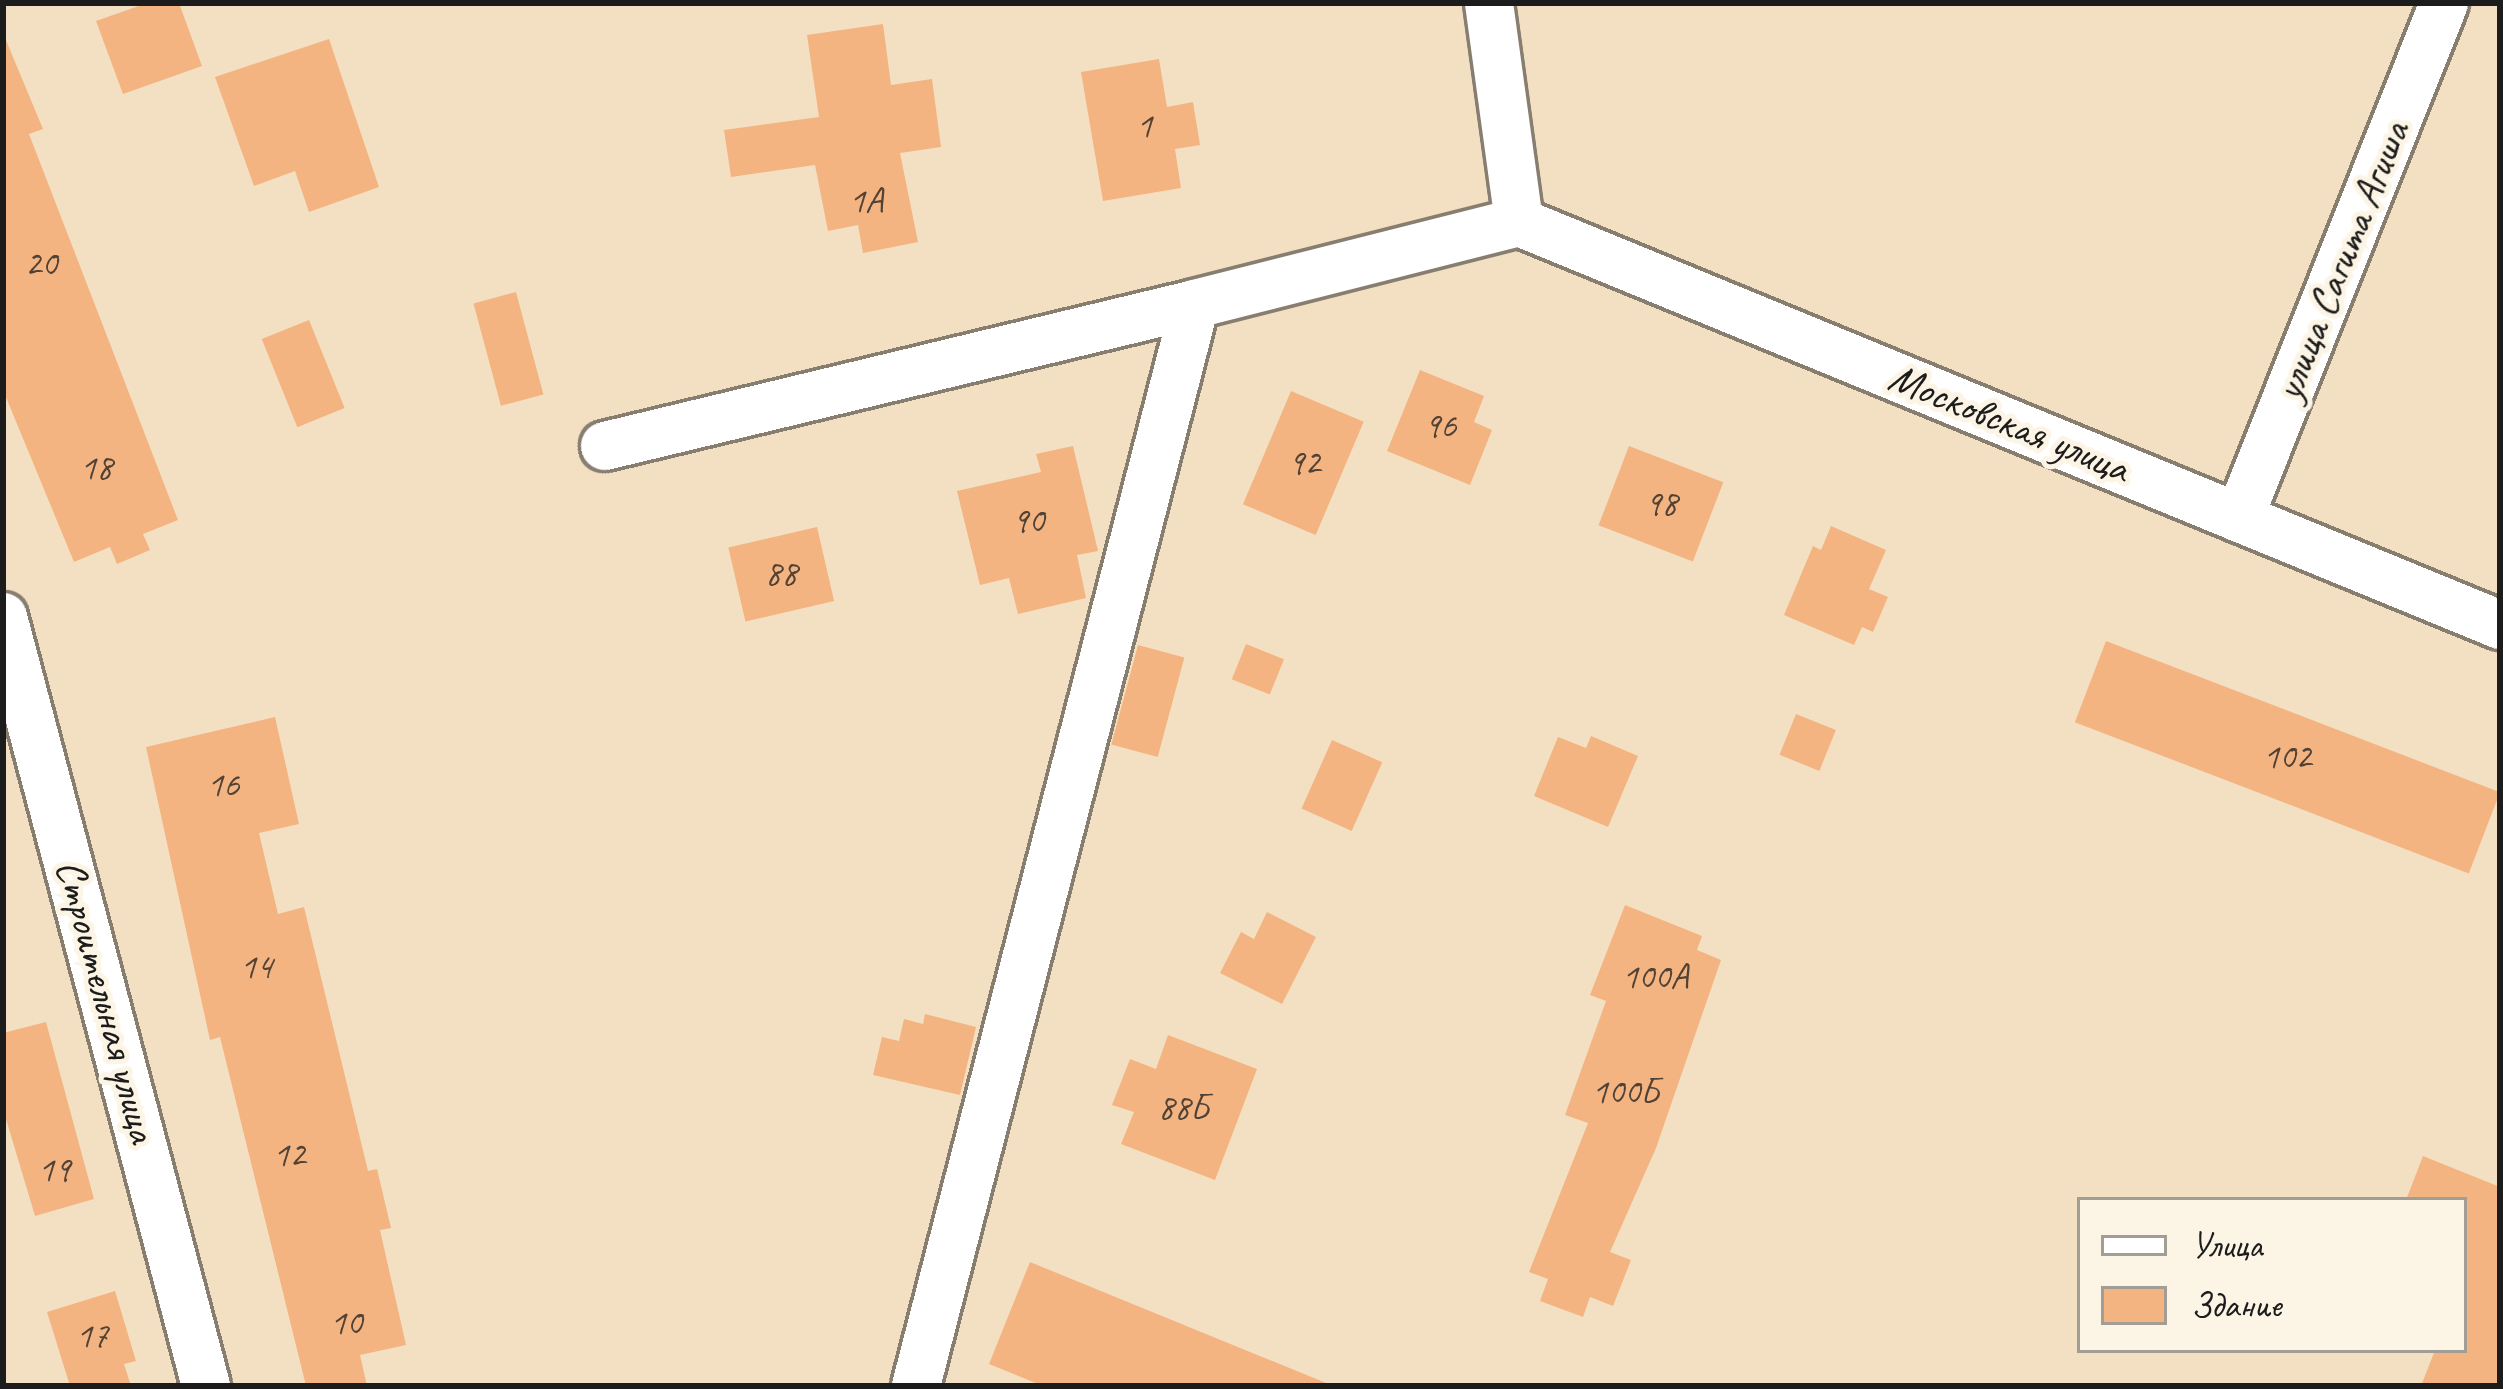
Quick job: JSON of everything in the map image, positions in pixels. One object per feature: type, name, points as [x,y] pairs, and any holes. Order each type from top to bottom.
[{"type":"street","points":[[605,446],[1519,222],[1489,3]]},
{"type":"street","name":"улица Сагита Агиша","points":[[2239,518],[2444,3]]},
{"type":"street","name":"Московская улица","points":[[1519,222],[2500,626]]},
{"type":"street","points":[[916,1386],[1196,304]]},
{"type":"street","name":"Строительная улица","points":[[3,617],[206,1386]]},
{"type":"building","points":[[147,3],[179,3],[202,66],[123,94],[96,21]]},
{"type":"building","points":[[883,24],[891,85],[932,79],[941,147],[900,153],[918,242],[863,253],[858,225],[828,231],[815,165],[731,177],[724,130],[819,117],[807,35]]},
{"type":"building","points":[[3,33],[43,129],[29,134],[178,520],[143,534],[150,550],[117,564],[110,547],[74,562],[3,390]]},
{"type":"building","points":[[329,39],[379,187],[309,212],[295,171],[254,186],[215,77]]},
{"type":"building","points":[[1159,59],[1167,107],[1193,102],[1200,145],[1175,149],[1181,188],[1103,201],[1081,72]]},
{"type":"building","points":[[516,292],[543,394],[501,406],[473,303]]},
{"type":"building","points":[[309,320],[345,408],[297,427],[262,339]]},
{"type":"building","points":[[1420,370],[1484,396],[1474,422],[1492,430],[1470,485],[1387,451]]},
{"type":"building","points":[[1291,391],[1364,422],[1316,535],[1243,504]]},
{"type":"building","points":[[1073,446],[1098,551],[1077,555],[1086,598],[1018,614],[1009,578],[980,585],[957,491],[1041,472],[1036,454]]},
{"type":"building","points":[[1629,446],[1723,482],[1693,562],[1599,525]]},
{"type":"building","points":[[1831,526],[1886,550],[1869,589],[1888,597],[1873,632],[1862,627],[1854,645],[1784,615],[1813,546],[1821,550]]},
{"type":"building","points":[[817,527],[834,601],[745,622],[728,547]]},
{"type":"building","points":[[2106,641],[2500,792],[2469,873],[2075,722]]},
{"type":"building","points":[[1246,644],[1284,659],[1270,695],[1232,679]]},
{"type":"building","points":[[1138,645],[1184,657],[1158,757],[1111,744]]},
{"type":"building","points":[[1796,714],[1836,730],[1819,771],[1780,755]]},
{"type":"building","points":[[275,717],[299,824],[259,833],[278,914],[304,907],[368,1171],[377,1169],[391,1228],[380,1230],[406,1345],[360,1355],[367,1386],[306,1386],[220,1037],[210,1040],[146,747]]},
{"type":"building","points":[[1591,736],[1638,756],[1608,827],[1534,796],[1558,737],[1586,748]]},
{"type":"building","points":[[1332,740],[1382,762],[1352,831],[1301,809]]},
{"type":"building","points":[[1625,905],[1702,936],[1697,950],[1721,960],[1656,1148],[1610,1252],[1631,1260],[1613,1306],[1590,1297],[1583,1317],[1540,1301],[1548,1279],[1529,1272],[1588,1123],[1565,1115],[1606,1001],[1590,995]]},
{"type":"building","points":[[1267,912],[1316,937],[1282,1004],[1220,973],[1241,932],[1254,939]]},
{"type":"building","points":[[925,1014],[976,1027],[960,1095],[873,1075],[882,1037],[899,1041],[904,1019],[923,1024]]},
{"type":"building","points":[[46,1022],[94,1199],[35,1216],[3,1109],[3,1033]]},
{"type":"building","points":[[1168,1035],[1257,1069],[1215,1180],[1121,1144],[1134,1112],[1112,1105],[1130,1059],[1156,1069]]},
{"type":"building","points":[[2423,1156],[2500,1187],[2500,1386],[2421,1386],[2434,1353],[2467,1353],[2467,1197],[2407,1197]]},
{"type":"building","points":[[1030,1262],[1331,1385],[1043,1386],[989,1364]]},
{"type":"building","points":[[115,1291],[136,1361],[124,1364],[131,1386],[70,1386],[47,1312]]}]
